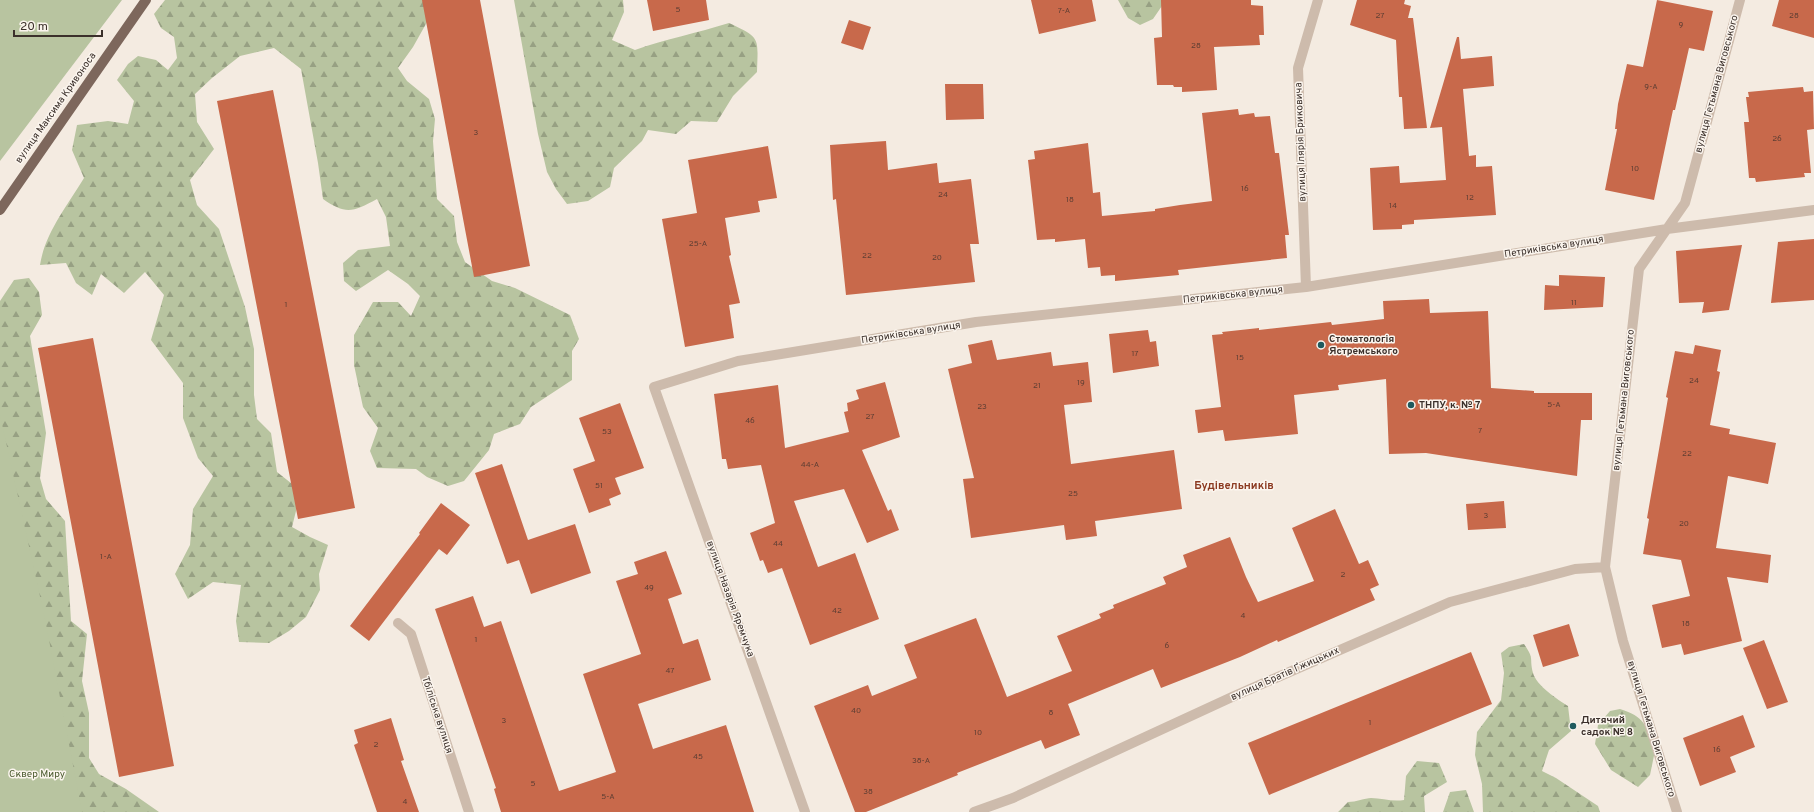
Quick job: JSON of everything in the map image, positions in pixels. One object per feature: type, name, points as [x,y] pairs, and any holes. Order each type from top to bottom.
[{"type":"main road","name":"вулиця Максима Кривоноса","points":[[0,210],[146,0]]},
{"type":"street","name":"вулиця Ілярія Бриковича","points":[[1306,287],[1298,68],[1318,0]]},
{"type":"street","name":"вулиця Гетьмана Виговського","points":[[1677,812],[1623,641],[1605,567],[1639,269],[1684,203],[1740,0]]},
{"type":"street","name":"Петриківська вулиця","points":[[654,387],[738,361],[976,322],[1306,287],[1667,230],[1814,210]]},
{"type":"street","name":"вулиця Назарія Яремчука","points":[[654,387],[805,812]]},
{"type":"street","name":"вулиця Братів Ґжицьких","points":[[974,812],[1013,798],[1232,697],[1450,602],[1575,569],[1605,567]]},
{"type":"street","name":"Тбіліська вулиця","points":[[398,623],[411,634],[469,812]]},
{"type":"green space","points":[[0,0],[122,0],[0,161]]},
{"type":"green space","points":[[165,0],[429,0],[431,15],[413,47],[398,68],[407,81],[429,99],[435,119],[433,141],[437,199],[454,216],[457,242],[465,262],[492,281],[515,288],[570,315],[579,339],[572,351],[572,380],[531,407],[520,424],[494,434],[489,450],[464,481],[448,486],[427,477],[416,469],[377,468],[370,451],[378,428],[363,407],[354,365],[354,335],[373,302],[398,302],[411,316],[420,296],[408,284],[388,270],[356,291],[344,281],[343,263],[358,250],[390,246],[386,217],[377,199],[362,207],[350,210],[338,208],[323,199],[301,69],[274,48],[240,56],[212,78],[195,94],[197,122],[214,149],[190,180],[197,205],[219,229],[245,307],[254,349],[254,395],[257,419],[271,433],[277,472],[301,491],[292,527],[328,545],[319,574],[320,590],[306,617],[289,631],[269,643],[239,642],[236,621],[241,585],[213,582],[188,599],[175,574],[190,545],[193,509],[213,476],[198,458],[183,418],[183,383],[151,340],[164,295],[145,272],[124,293],[101,274],[92,295],[76,283],[66,263],[40,265],[52,231],[84,178],[72,150],[77,125],[108,121],[128,124],[134,101],[117,80],[128,64],[138,56],[156,60],[168,70],[177,58],[174,37],[161,28],[154,14]]},
{"type":"green space","points":[[514,0],[623,0],[624,12],[612,40],[635,50],[729,23],[747,32],[755,40],[758,52],[757,72],[733,96],[717,122],[691,121],[676,134],[648,130],[642,141],[614,168],[610,187],[588,201],[567,204],[556,189],[547,172],[538,134]]},
{"type":"green space","points":[[1118,0],[1166,0],[1153,19],[1140,25],[1128,18]]},
{"type":"green space","points":[[29,278],[39,292],[42,315],[30,336],[46,433],[40,478],[46,499],[65,521],[71,621],[87,634],[82,681],[89,713],[89,758],[99,774],[126,789],[159,812],[0,812],[0,301],[14,280]]},
{"type":"green space","name":"Сквер Миру","points":[[0,415],[45,619],[82,812],[0,812]]},
{"type":"green space","points":[[1524,644],[1531,656],[1535,678],[1548,692],[1568,706],[1571,731],[1549,750],[1542,771],[1556,778],[1598,806],[1600,812],[1483,812],[1482,784],[1475,755],[1477,732],[1501,700],[1504,673],[1501,653],[1509,647]]},
{"type":"green space","points":[[1620,709],[1634,715],[1643,722],[1656,746],[1650,775],[1638,787],[1611,770],[1595,744],[1598,725],[1610,711]]},
{"type":"green space","points":[[1417,761],[1439,763],[1447,782],[1424,796],[1425,812],[1338,812],[1348,802],[1371,798],[1395,801],[1404,800],[1406,776]]},
{"type":"green space","points":[[1466,790],[1474,812],[1443,812],[1450,792]]},
{"type":"building","points":[[422,0],[480,0],[530,266],[474,277]]},
{"type":"building","points":[[647,0],[706,0],[709,20],[653,31]]},
{"type":"building","points":[[1031,0],[1092,0],[1096,21],[1039,34]]},
{"type":"building","points":[[1161,0],[1251,0],[1251,5],[1263,6],[1264,35],[1259,35],[1260,45],[1214,47],[1217,90],[1182,92],[1182,87],[1174,87],[1173,85],[1157,85],[1154,38],[1162,37]]},
{"type":"building","points":[[1357,0],[1405,0],[1404,4],[1411,6],[1408,18],[1413,18],[1427,128],[1404,129],[1402,97],[1399,97],[1396,40],[1350,25]]},
{"type":"building","points":[[1657,0],[1713,11],[1704,51],[1689,48],[1675,110],[1673,110],[1654,200],[1605,190],[1617,129],[1615,129],[1618,104],[1627,64],[1643,67]]},
{"type":"building","points":[[1779,0],[1814,0],[1814,38],[1772,26]]},
{"type":"building","points":[[849,20],[871,27],[863,50],[841,43]]},
{"type":"building","points":[[1457,37],[1459,37],[1461,59],[1492,56],[1494,86],[1463,89],[1469,156],[1476,155],[1476,167],[1492,166],[1496,215],[1414,220],[1414,224],[1402,225],[1402,229],[1373,230],[1370,168],[1399,166],[1400,183],[1446,180],[1442,127],[1430,128]]},
{"type":"building","points":[[945,84],[983,84],[984,119],[946,120]]},
{"type":"building","points":[[1803,87],[1804,92],[1813,91],[1814,129],[1807,130],[1811,173],[1804,173],[1805,177],[1756,182],[1755,178],[1749,178],[1744,122],[1749,122],[1746,97],[1749,97],[1748,92]]},
{"type":"building","points":[[273,90],[355,508],[298,519],[217,101]]},
{"type":"building","points":[[1238,109],[1239,115],[1254,113],[1255,117],[1270,116],[1275,153],[1279,153],[1289,235],[1285,235],[1287,258],[1178,270],[1179,275],[1115,281],[1115,275],[1101,276],[1100,267],[1088,268],[1085,239],[1055,242],[1055,239],[1037,240],[1028,160],[1035,159],[1034,151],[1088,143],[1093,193],[1100,192],[1102,216],[1155,211],[1155,209],[1212,201],[1202,113]]},
{"type":"building","points":[[886,141],[888,170],[937,163],[939,183],[971,179],[979,244],[970,244],[975,282],[846,295],[836,199],[833,200],[830,145]]},
{"type":"building","points":[[768,146],[777,198],[758,201],[760,212],[725,218],[731,255],[729,256],[740,303],[729,305],[734,338],[685,347],[662,219],[697,213],[688,160]]},
{"type":"building","points":[[1814,239],[1814,300],[1771,303],[1778,242]]},
{"type":"building","points":[[1742,245],[1729,310],[1702,313],[1704,302],[1679,303],[1676,251]]},
{"type":"building","points":[[1559,275],[1605,277],[1603,307],[1544,310],[1545,285],[1559,286]]},
{"type":"building","points":[[1429,299],[1430,313],[1488,311],[1491,388],[1534,391],[1534,393],[1592,393],[1592,420],[1581,420],[1577,476],[1426,453],[1389,454],[1386,379],[1338,385],[1339,390],[1294,395],[1298,434],[1225,441],[1223,430],[1198,433],[1195,410],[1221,407],[1212,335],[1223,334],[1222,332],[1259,328],[1259,330],[1331,322],[1332,325],[1384,319],[1383,301]]},
{"type":"building","points":[[1148,330],[1150,342],[1156,341],[1159,366],[1113,373],[1109,334]]},
{"type":"building","points":[[93,338],[174,766],[119,777],[38,348]]},
{"type":"building","points":[[992,340],[997,360],[1051,352],[1053,366],[1088,362],[1092,402],[1064,405],[1071,464],[1174,450],[1182,509],[1095,521],[1097,536],[1066,540],[1064,525],[971,538],[963,479],[974,478],[948,369],[972,363],[968,345]]},
{"type":"building","points":[[1695,345],[1721,350],[1717,371],[1720,372],[1710,425],[1730,429],[1729,434],[1776,443],[1768,484],[1728,476],[1716,548],[1771,555],[1768,583],[1727,577],[1742,641],[1684,655],[1681,644],[1662,648],[1652,605],[1690,596],[1681,560],[1643,554],[1649,519],[1647,518],[1668,398],[1666,397],[1675,351],[1693,354]]},
{"type":"building","points":[[885,382],[900,437],[862,450],[888,511],[891,509],[899,530],[867,543],[844,489],[794,501],[818,567],[855,553],[879,619],[810,645],[782,568],[768,573],[763,560],[760,561],[750,533],[775,523],[761,465],[728,469],[726,459],[722,459],[714,394],[778,385],[785,448],[849,432],[844,412],[848,411],[847,403],[859,399],[856,390]]},
{"type":"building","points":[[620,403],[644,468],[615,478],[621,494],[609,499],[611,505],[589,513],[573,469],[595,461],[579,418]]},
{"type":"building","points":[[502,464],[528,540],[575,524],[591,573],[531,594],[519,560],[507,564],[475,473]]},
{"type":"building","points":[[1504,501],[1506,528],[1468,530],[1466,504]]},
{"type":"building","points":[[441,503],[470,525],[447,555],[439,549],[369,641],[350,626],[420,534],[419,533]]},
{"type":"building","points":[[1335,509],[1359,564],[1368,560],[1379,585],[1370,589],[1375,600],[1278,642],[1277,640],[1240,657],[1161,688],[1153,669],[1068,704],[1080,735],[1045,749],[1041,740],[957,773],[958,775],[866,812],[855,812],[814,706],[868,685],[872,696],[917,678],[904,645],[976,618],[1007,697],[1072,671],[1057,636],[1101,618],[1099,614],[1114,608],[1113,605],[1166,584],[1163,577],[1187,567],[1183,555],[1230,537],[1258,602],[1314,581],[1292,528]]},
{"type":"building","points":[[666,551],[682,594],[668,599],[683,644],[698,639],[711,680],[638,704],[653,749],[726,725],[754,812],[501,812],[494,789],[496,788],[435,609],[473,596],[484,627],[501,621],[559,791],[616,772],[583,674],[641,654],[616,581],[638,574],[634,562]]},
{"type":"building","points":[[1569,624],[1579,656],[1543,667],[1533,635]]},
{"type":"building","points":[[1764,640],[1788,702],[1767,709],[1743,648]]},
{"type":"building","points":[[1471,652],[1492,704],[1269,795],[1248,743]]},
{"type":"building","points":[[1743,715],[1755,747],[1730,757],[1736,772],[1700,786],[1683,738]]},
{"type":"building","points":[[391,718],[404,760],[401,761],[419,812],[377,812],[354,745],[358,743],[354,730]]},
{"type":"place","name":"Стоматологія Ястремського","points":[[1321,345]]},
{"type":"place","name":"ТНПУ, к. № 7","points":[[1411,405]]},
{"type":"place","name":"Дитячий садок № 8","points":[[1573,726]]},
{"type":"district","name":"Будівельників","points":[[1234,486]]}]
